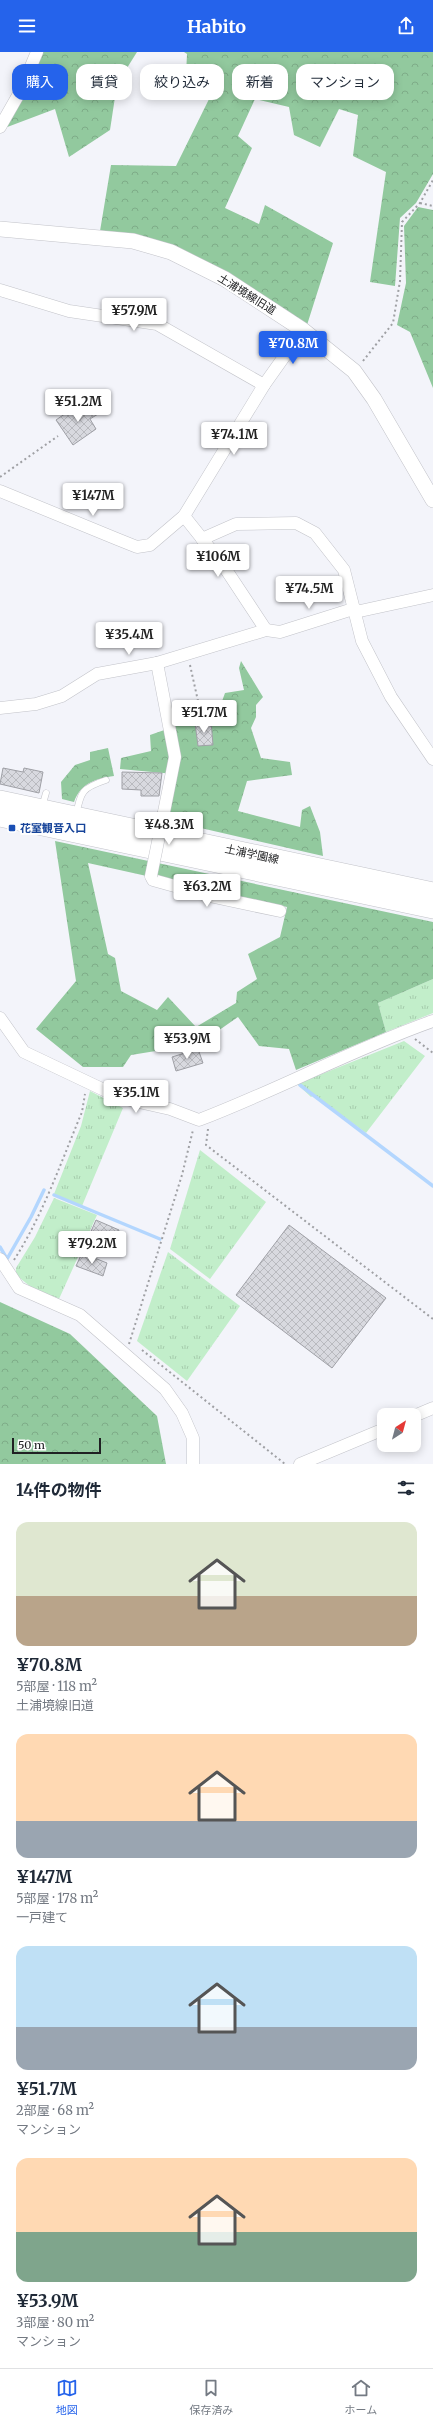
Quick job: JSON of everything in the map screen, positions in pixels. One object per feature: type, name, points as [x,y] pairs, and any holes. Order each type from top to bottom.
[{"type":"main road","name":"土浦学園線","points":[[0,800],[433,892]]},
{"type":"main road","name":"土浦学園線","points":[[0,817],[42,809],[433,909]]},
{"type":"street","points":[[0,127],[20,92],[37,52]]},
{"type":"street","name":"土浦境線旧道","points":[[0,229],[133,241],[171,252],[225,279],[303,330],[354,371],[374,399],[433,500]]},
{"type":"street","points":[[0,290],[69,311],[157,324],[264,385]]},
{"type":"street","points":[[0,491],[137,547],[150,545],[184,516],[264,385],[303,330]]},
{"type":"street","points":[[184,516],[223,565],[266,630]]},
{"type":"street","points":[[202,539],[236,524],[296,523],[315,533],[344,570],[362,641],[391,697],[433,759]]},
{"type":"street","points":[[0,708],[36,704],[62,696],[96,674],[157,664],[266,630],[280,632],[353,609],[360,611],[433,595]]},
{"type":"street","points":[[157,664],[175,757],[151,876],[153,880],[214,897],[280,911]]},
{"type":"street","points":[[0,1018],[24,1052],[122,1098],[170,1109],[197,1119],[274,1091],[404,1031],[433,1021]]},
{"type":"street","points":[[0,1259],[3,1270],[20,1288],[80,1315],[165,1389],[182,1413],[193,1438],[193,1464]]},
{"type":"street","points":[[421,1413],[433,1408]]},
{"type":"street","points":[[300,1464],[377,1432]]},
{"type":"lane","points":[[75,816],[83,790],[88,786],[106,780]]},
{"type":"path","points":[[354,371],[393,323],[400,281],[402,222],[420,203],[433,180]]},
{"type":"path","points":[[420,203],[433,206]]},
{"type":"path","points":[[0,477],[58,436]]},
{"type":"path","points":[[188,654],[202,719]]},
{"type":"path","points":[[404,1031],[433,1053]]},
{"type":"path","points":[[3,1270],[26,1242],[82,1112],[88,1081]]},
{"type":"path","points":[[126,1354],[182,1175],[197,1119],[208,1127],[206,1145],[433,1319]]},
{"type":"path","points":[[142,1350],[285,1464]]},
{"type":"green space","points":[[40,52],[137,52],[130,64],[76,64],[76,100],[115,100],[110,130],[69,157],[55,109],[2,129],[16,100],[68,100],[68,64],[34,64]]},
{"type":"green space","points":[[184,52],[433,52],[433,174],[416,203],[400,218],[395,286],[370,282],[386,172],[353,156],[358,115],[339,109],[320,147],[294,135],[289,107],[259,100],[288,100],[288,64],[232,64],[232,100],[255,100],[238,136],[252,148],[225,208],[259,224],[265,205],[333,243],[307,325],[228,273],[100,231],[111,165],[176,166],[209,100],[224,100],[224,64],[187,64],[187,54]]},
{"type":"green space","points":[[418,207],[433,210],[433,388],[410,332],[397,325],[406,283],[404,226]]},
{"type":"green space","points":[[241,661],[263,697],[256,705],[256,717],[251,728],[261,758],[290,762],[292,775],[247,781],[238,811],[300,827],[302,810],[310,806],[320,832],[323,856],[166,820],[174,774],[120,769],[121,758],[151,751],[150,735],[193,720],[203,743],[210,743],[204,709],[221,704],[225,693],[244,690],[239,668]]},
{"type":"green space","points":[[108,748],[114,776],[95,781],[85,786],[74,802],[62,799],[61,782],[75,765],[90,760],[90,752]]},
{"type":"green space","points":[[55,841],[433,922],[433,979],[378,1003],[386,1032],[296,1070],[289,1049],[259,1046],[238,1017],[199,1044],[131,1055],[123,1067],[83,1067],[36,1029],[76,981]],"holes":[[[88,863],[287,907],[280,937],[248,954],[257,979],[237,992],[236,1003],[196,1027],[168,997],[157,1010],[121,991],[115,958],[108,954]]]},
{"type":"green space","points":[[433,979],[433,1013],[386,1032],[378,1003]]},
{"type":"green space","points":[[404,1041],[425,1056],[366,1133],[314,1095],[311,1097],[297,1084]]},
{"type":"green space","points":[[90,1091],[123,1108],[82,1206],[54,1194],[81,1126]]},
{"type":"green space","points":[[200,1150],[266,1202],[210,1279],[170,1249]]},
{"type":"green space","points":[[54,1198],[97,1215],[59,1299],[36,1291],[16,1275],[16,1268],[35,1237]]},
{"type":"green space","points":[[168,1252],[240,1306],[187,1381],[137,1341]]},
{"type":"green space","points":[[0,1302],[70,1334],[157,1416],[166,1464],[0,1464]]},
{"type":"building","points":[[79,404],[83,410],[92,405],[98,414],[90,419],[96,429],[73,445],[56,420]]},
{"type":"building","points":[[211,721],[213,745],[198,746],[195,723]]},
{"type":"building","points":[[3,768],[23,772],[24,768],[43,772],[39,793],[0,784]]},
{"type":"building","points":[[122,772],[162,773],[159,796],[141,796],[141,790],[122,789]]},
{"type":"building","points":[[198,1049],[203,1063],[176,1071],[172,1057]]},
{"type":"building","points":[[96,1220],[119,1230],[112,1246],[89,1236]]},
{"type":"building","points":[[289,1225],[386,1298],[332,1368],[236,1295]]},
{"type":"building","points":[[82,1253],[107,1263],[103,1276],[76,1266]]},
{"type":"waterway","points":[[300,1085],[433,1186]]},
{"type":"waterway","points":[[0,1247],[7,1259],[31,1217],[44,1190]]},
{"type":"waterway","points":[[54,1195],[160,1239]]},
{"type":"place","name":"花室観音入口","points":[[12,828]]}]
